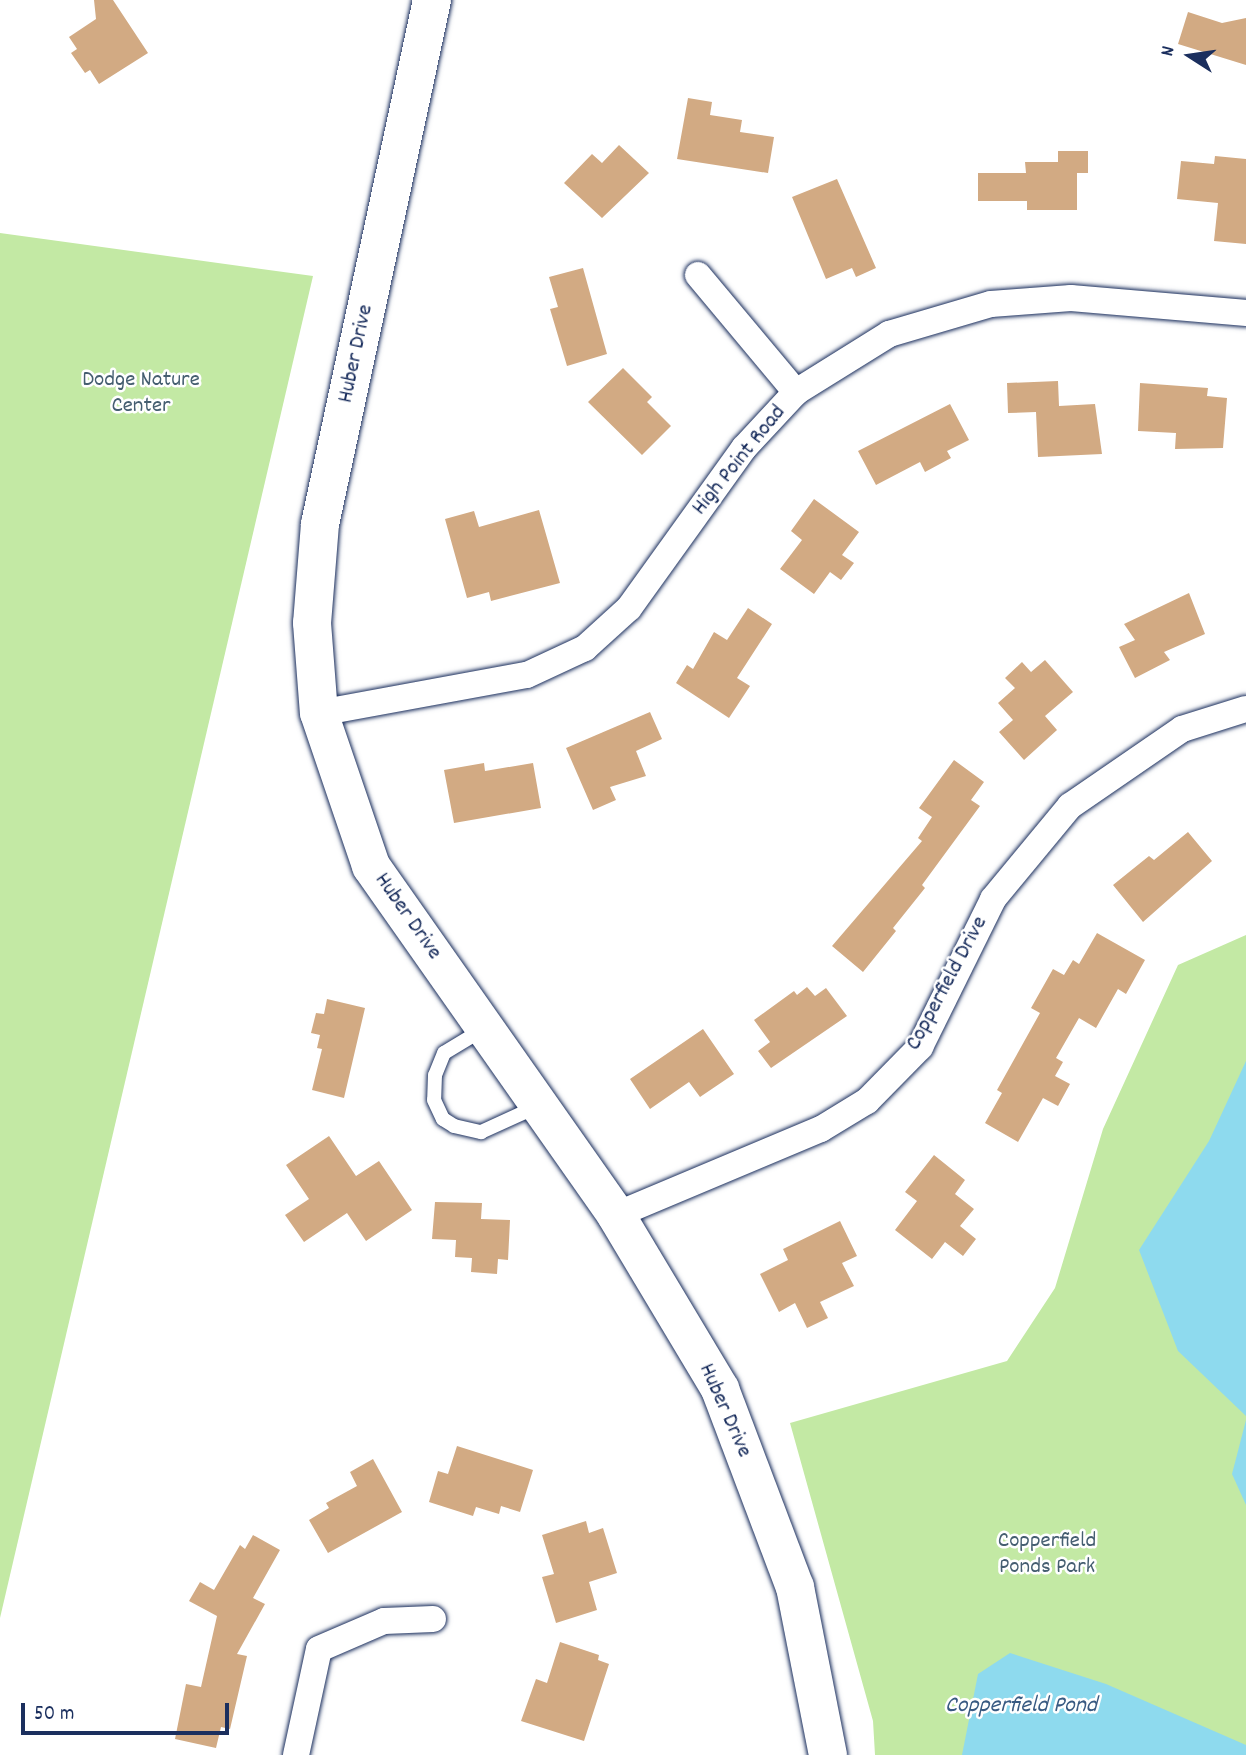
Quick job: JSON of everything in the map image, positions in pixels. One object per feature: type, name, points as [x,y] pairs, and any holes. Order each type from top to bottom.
[{"type":"street","name":"Huber Drive","points":[[432,0],[320,524],[312,623],[319,713],[371,866],[616,1215],[720,1390],[795,1587],[828,1755]]},
{"type":"street","points":[[698,275],[796,391]]},
{"type":"street","name":"High Point Road","points":[[319,713],[527,675],[585,648],[629,608],[744,448],[796,391],[889,334],[991,304],[1071,298],[1246,313]]},
{"type":"street","name":"Copperfield Drive","points":[[616,1215],[821,1129],[867,1101],[920,1047],[993,899],[1070,806],[1182,729],[1246,709]]},
{"type":"street","points":[[296,1755],[318,1649],[384,1621],[433,1619]]},
{"type":"lane","points":[[485,1028],[444,1053],[435,1075],[434,1100],[443,1119],[454,1126],[481,1132],[539,1105]]},
{"type":"green space","name":"Dodge Nature Center","points":[[0,233],[313,276],[0,1618]]},
{"type":"green space","name":"Copperfield Ponds Park","points":[[1246,935],[1246,1755],[875,1755],[873,1721],[790,1423],[1007,1361],[1055,1288],[1103,1129],[1178,965]]},
{"type":"water","points":[[1246,1061],[1246,1416],[1178,1351],[1139,1250],[1209,1141]]},
{"type":"water","points":[[1246,1420],[1246,1505],[1232,1474]]},
{"type":"water","name":"Copperfield Pond","points":[[1010,1653],[1106,1684],[1246,1745],[1246,1755],[962,1755],[978,1674]]},
{"type":"building","points":[[94,0],[113,0],[148,53],[99,84],[90,70],[85,73],[71,53],[77,49],[69,37],[96,19]]},
{"type":"building","points":[[1188,12],[1222,23],[1246,18],[1246,65],[1178,44]]},
{"type":"building","points":[[688,98],[712,102],[710,115],[742,120],[740,132],[774,137],[768,173],[677,159]]},
{"type":"building","points":[[619,145],[649,173],[602,218],[564,183],[592,154],[602,163]]},
{"type":"building","points":[[1058,151],[1088,151],[1088,173],[1077,173],[1077,210],[1027,210],[1027,201],[978,201],[978,173],[1026,173],[1025,162],[1058,162]]},
{"type":"building","points":[[1215,156],[1246,159],[1246,244],[1214,241],[1218,203],[1177,199],[1181,161],[1214,164]]},
{"type":"building","points":[[837,179],[876,268],[856,277],[852,268],[826,279],[792,197]]},
{"type":"building","points":[[583,268],[607,354],[567,366],[550,309],[558,307],[549,277]]},
{"type":"building","points":[[623,368],[652,397],[647,402],[671,426],[642,455],[588,402]]},
{"type":"building","points":[[1058,381],[1059,406],[1095,404],[1102,454],[1038,457],[1036,412],[1008,413],[1007,383]]},
{"type":"building","points":[[1140,383],[1208,388],[1207,396],[1227,398],[1223,448],[1175,449],[1176,433],[1138,431]]},
{"type":"building","points":[[950,404],[969,440],[947,451],[951,458],[925,472],[920,462],[876,485],[858,451]]},
{"type":"building","points":[[814,499],[859,532],[842,555],[854,563],[841,580],[830,572],[814,594],[780,569],[802,540],[791,531]]},
{"type":"building","points":[[539,510],[560,583],[491,601],[489,592],[467,598],[445,519],[474,511],[479,527]]},
{"type":"building","points":[[1189,593],[1205,634],[1164,652],[1170,660],[1135,678],[1119,647],[1135,640],[1124,624]]},
{"type":"building","points":[[748,608],[772,624],[737,678],[750,686],[729,718],[676,683],[687,665],[693,669],[714,632],[727,640]]},
{"type":"building","points":[[1045,660],[1073,692],[1045,716],[1057,730],[1024,760],[999,732],[1013,720],[998,703],[1015,688],[1005,678],[1022,662],[1031,672]]},
{"type":"building","points":[[650,712],[662,739],[636,751],[646,776],[610,787],[616,800],[593,810],[566,748]]},
{"type":"building","points":[[954,760],[984,782],[971,800],[980,806],[922,885],[925,888],[893,928],[896,931],[863,972],[832,946],[922,841],[918,838],[932,817],[919,808]]},
{"type":"building","points":[[484,763],[485,771],[533,763],[541,808],[454,823],[444,770]]},
{"type":"building","points":[[1188,832],[1212,861],[1143,922],[1113,885],[1149,856],[1154,860]]},
{"type":"building","points":[[1097,933],[1145,960],[1126,994],[1118,989],[1096,1028],[1079,1018],[1056,1058],[1063,1062],[1055,1076],[1070,1084],[1058,1106],[1043,1098],[1018,1142],[985,1123],[1002,1093],[997,1090],[1040,1013],[1031,1008],[1053,969],[1064,975],[1073,960],[1079,964]]},
{"type":"building","points":[[807,987],[815,996],[826,988],[847,1016],[771,1068],[758,1051],[770,1042],[754,1020],[794,991],[797,995]]},
{"type":"building","points":[[327,999],[365,1008],[344,1098],[312,1090],[322,1049],[317,1048],[320,1035],[311,1033],[316,1013],[324,1014]]},
{"type":"building","points":[[703,1029],[734,1074],[700,1097],[689,1082],[650,1109],[630,1079]]},
{"type":"building","points":[[329,1136],[356,1176],[379,1161],[412,1210],[366,1241],[347,1213],[304,1242],[285,1215],[309,1199],[286,1165]]},
{"type":"building","points":[[934,1155],[965,1180],[955,1194],[974,1209],[960,1226],[976,1239],[963,1256],[945,1242],[932,1259],[895,1230],[917,1201],[905,1192]]},
{"type":"building","points":[[435,1202],[482,1203],[481,1219],[510,1220],[508,1260],[498,1259],[497,1274],[471,1272],[472,1258],[455,1257],[456,1240],[432,1239]]},
{"type":"building","points":[[840,1221],[857,1256],[842,1263],[854,1286],[820,1302],[828,1318],[807,1328],[795,1303],[779,1312],[760,1274],[788,1260],[783,1249]]},
{"type":"building","points":[[457,1446],[533,1470],[520,1512],[501,1506],[499,1514],[476,1507],[473,1516],[429,1502],[438,1471],[448,1474]]},
{"type":"building","points":[[373,1459],[402,1512],[328,1553],[309,1520],[329,1508],[326,1503],[357,1486],[350,1472]]},
{"type":"building","points":[[586,1521],[589,1533],[603,1528],[617,1573],[589,1582],[597,1610],[556,1623],[542,1577],[554,1574],[542,1535]]},
{"type":"building","points":[[253,1535],[280,1550],[253,1598],[265,1604],[237,1654],[247,1656],[230,1729],[221,1727],[216,1748],[175,1739],[186,1684],[201,1687],[217,1616],[189,1601],[200,1582],[214,1590],[240,1545],[245,1549]]},
{"type":"building","points":[[560,1642],[599,1655],[598,1660],[609,1664],[584,1741],[521,1721],[536,1679],[547,1683]]}]
